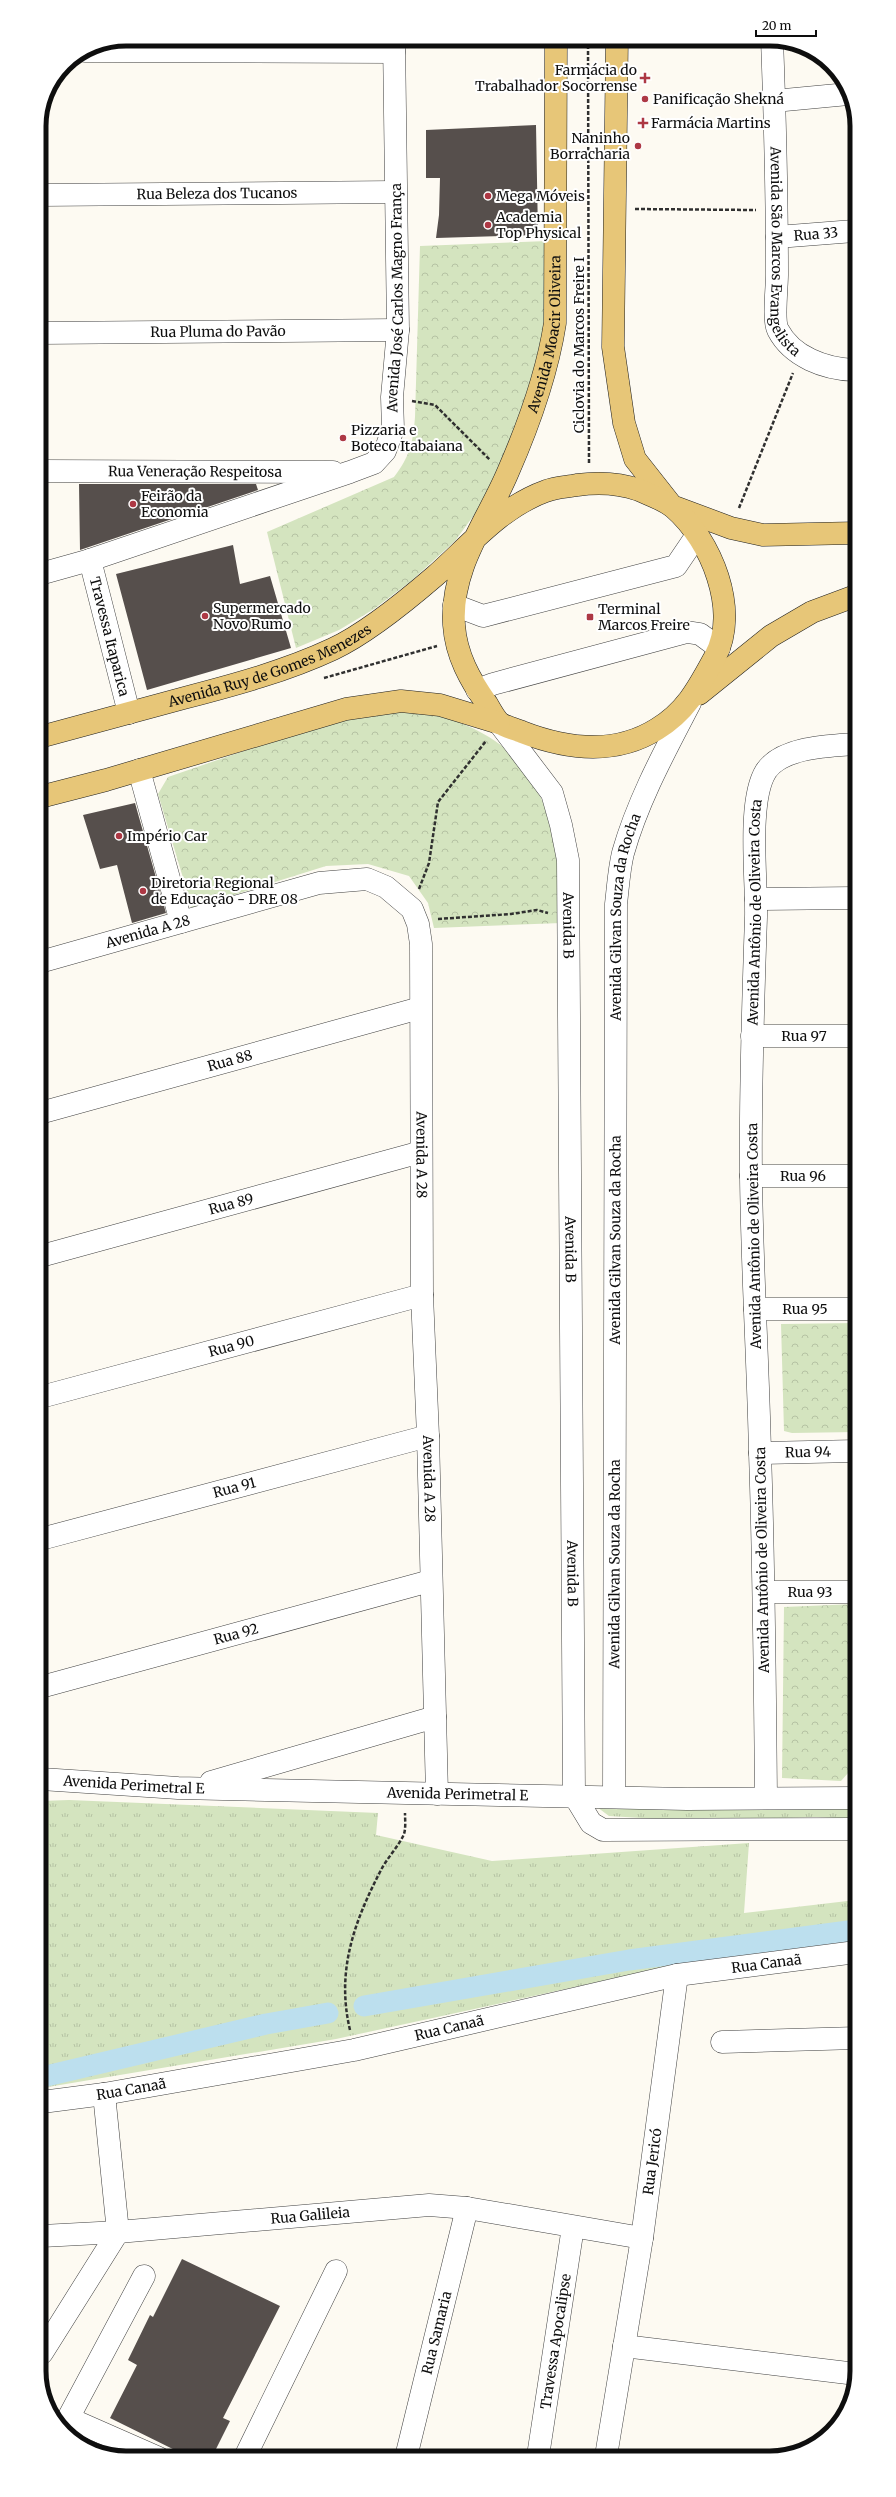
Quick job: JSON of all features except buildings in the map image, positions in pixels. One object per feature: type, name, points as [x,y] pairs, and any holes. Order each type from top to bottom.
[{"type":"main road","name":"Avenida Moacir Oliveira","points":[[472,542],[507,474],[543,383],[550,358],[555,323],[556,46]]},
{"type":"main road","points":[[617,46],[614,347],[624,423],[635,459],[672,506],[697,534],[717,569],[724,608],[719,648],[692,700]]},
{"type":"main road","name":"Avenida Ruy de Gomes Menezes","points":[[46,735],[230,686],[335,648],[394,610],[515,506],[548,490],[589,483],[624,485],[672,506],[731,528],[763,535],[850,533]]},
{"type":"main road","points":[[472,542],[459,577],[454,605],[454,628],[458,650],[477,690],[500,723]]},
{"type":"main road","points":[[46,795],[139,770],[346,709],[393,702],[440,705],[500,723],[549,743],[594,748],[623,744],[658,729],[770,636],[812,612],[850,598]]},
{"type":"street","points":[[99,51],[394,46]]},
{"type":"street","name":"Avenida José Carlos Magno França","points":[[46,572],[90,560],[350,472],[374,463],[385,451],[393,429],[392,398],[398,330],[394,46]]},
{"type":"street","name":"Avenida São Marcos Evangelista","points":[[772,46],[777,237],[777,328],[790,346],[800,354],[836,370],[850,370]]},
{"type":"street","points":[[774,101],[843,94]]},
{"type":"street","name":"Rua Beleza dos Tucanos","points":[[46,195],[395,192]]},
{"type":"street","name":"Rua 33","points":[[777,237],[850,231]]},
{"type":"street","name":"Rua Pluma do Pavão","points":[[46,332],[398,330]]},
{"type":"street","name":"Rua Veneração Respeitosa","points":[[46,471],[350,472]]},
{"type":"street","points":[[454,605],[482,616],[676,566],[697,534]]},
{"type":"street","name":"Travessa Itaparica","points":[[90,560],[130,713]]},
{"type":"street","points":[[477,690],[493,684],[687,632],[700,634],[719,648]]},
{"type":"street","name":"Avenida Gilvan Souza da Rocha","points":[[614,1796],[616,904],[623,853],[636,816],[663,754],[692,700]]},
{"type":"street","name":"Avenida B","points":[[500,723],[552,794],[561,825],[568,860],[574,1795]]},
{"type":"street","name":"Avenida Antônio de Oliveira Costa","points":[[766,1798],[764,1592],[751,1176],[752,1036],[756,899],[754,822],[758,797],[767,770],[789,754],[818,747],[850,744]]},
{"type":"street","points":[[139,770],[182,922]]},
{"type":"street","name":"Avenida A 28","points":[[46,960],[319,882],[355,878],[367,879],[386,887],[415,916],[421,944],[422,1295],[428,1436],[430,1581],[437,1794]]},
{"type":"street","points":[[756,899],[850,898]]},
{"type":"street","name":"Rua 88","points":[[46,1111],[420,1008]]},
{"type":"street","name":"Rua 97","points":[[752,1036],[850,1036]]},
{"type":"street","name":"Rua 89","points":[[46,1255],[421,1152]]},
{"type":"street","name":"Rua 96","points":[[751,1176],[850,1176]]},
{"type":"street","name":"Rua 90","points":[[46,1396],[422,1295]]},
{"type":"street","name":"Rua 95","points":[[755,1309],[850,1309]]},
{"type":"street","name":"Rua 91","points":[[46,1538],[428,1436]]},
{"type":"street","name":"Rua 94","points":[[760,1453],[850,1451]]},
{"type":"street","name":"Rua 92","points":[[46,1686],[430,1581]]},
{"type":"street","name":"Rua 93","points":[[764,1592],[850,1592]]},
{"type":"street","points":[[189,1788],[435,1717]]},
{"type":"street","name":"Avenida Perimetral E","points":[[46,1779],[189,1788],[406,1792],[437,1794],[614,1796]]},
{"type":"street","points":[[614,1796],[766,1798],[850,1792]]},
{"type":"street","points":[[574,1795],[591,1823],[603,1830],[850,1829]]},
{"type":"street","name":"Rua Canaã","points":[[46,2101],[104,2094],[354,2050],[677,1975],[850,1953]]},
{"type":"street","name":"Rua Jericó","points":[[607,2451],[642,2238],[677,1975]]},
{"type":"street","points":[[722,2042],[850,2038]]},
{"type":"street","points":[[46,2347],[118,2232],[104,2094]]},
{"type":"street","name":"Rua Galileia","points":[[46,2236],[118,2232],[429,2205],[467,2208],[574,2228],[642,2238]]},
{"type":"street","name":"Rua Samaria","points":[[407,2451],[467,2208]]},
{"type":"street","name":"Travessa Apocalipse","points":[[539,2451],[574,2228]]},
{"type":"street","points":[[248,2451],[336,2271]]},
{"type":"street","points":[[141,2451],[66,2422],[144,2276]]},
{"type":"street","points":[[624,2346],[850,2373]]},
{"type":"path","name":"Ciclovia do Marcos Freire I","points":[[588,46],[589,483]]},
{"type":"path","points":[[615,208],[776,211]]},
{"type":"path","points":[[731,528],[800,354]]},
{"type":"path","points":[[392,398],[435,405],[476,448],[507,474]]},
{"type":"path","points":[[500,723],[438,802],[429,862],[415,916],[447,917],[510,914],[537,910],[569,918]]},
{"type":"path","points":[[354,2050],[343,1989],[350,1951],[359,1919],[373,1885],[386,1860],[404,1833],[406,1792]]},
{"type":"green space","points":[[548,241],[550,289],[534,390],[485,500],[455,541],[411,581],[374,609],[339,630],[296,648],[267,532],[394,477],[404,462],[412,442],[415,417],[420,246]]},
{"type":"green space","points":[[421,710],[448,718],[481,732],[510,753],[527,773],[540,795],[549,819],[555,844],[561,897],[561,923],[434,928],[428,903],[409,876],[368,864],[326,866],[192,908],[158,794],[168,777],[270,742],[368,714]]},
{"type":"green space","points":[[850,1323],[850,1432],[792,1433],[784,1431],[781,1324]]},
{"type":"green space","points":[[850,1604],[850,1771],[841,1781],[782,1778],[784,1607]]},
{"type":"green space","points":[[69,1800],[378,1813],[376,1835],[492,1861],[749,1843],[744,1913],[850,1901],[850,1939],[713,1957],[336,2039],[46,2087],[46,1801]]},
{"type":"green space","points":[[597,1807],[850,1807],[850,1819],[816,1817],[689,1821],[609,1816]]},
{"type":"waterway","points":[[364,2006],[629,1960],[850,1931]]},
{"type":"waterway","points":[[46,2076],[266,2024],[328,2013]]},
{"type":"place","name":"Farmácia do Trabalhador Socorrense","points":[[645,78]]},
{"type":"place","name":"Panificação Shekná","points":[[645,99]]},
{"type":"place","name":"Farmácia Martins","points":[[643,123]]},
{"type":"place","name":"Naninho Borracharia","points":[[638,146]]},
{"type":"place","name":"Mega Móveis","points":[[488,196]]},
{"type":"place","name":"Academia Top Physical","points":[[488,225]]},
{"type":"place","name":"Pizzaria e Boteco Itabaiana","points":[[343,438]]},
{"type":"place","name":"Feirão da Economia","points":[[133,504]]},
{"type":"place","name":"Supermercado Novo Rumo","points":[[205,616]]},
{"type":"place","name":"Terminal Marcos Freire","points":[[590,617]]},
{"type":"place","name":"Império Car","points":[[119,836]]},
{"type":"place","name":"Diretoria Regional de Educação - DRE 08","points":[[143,891]]}]
